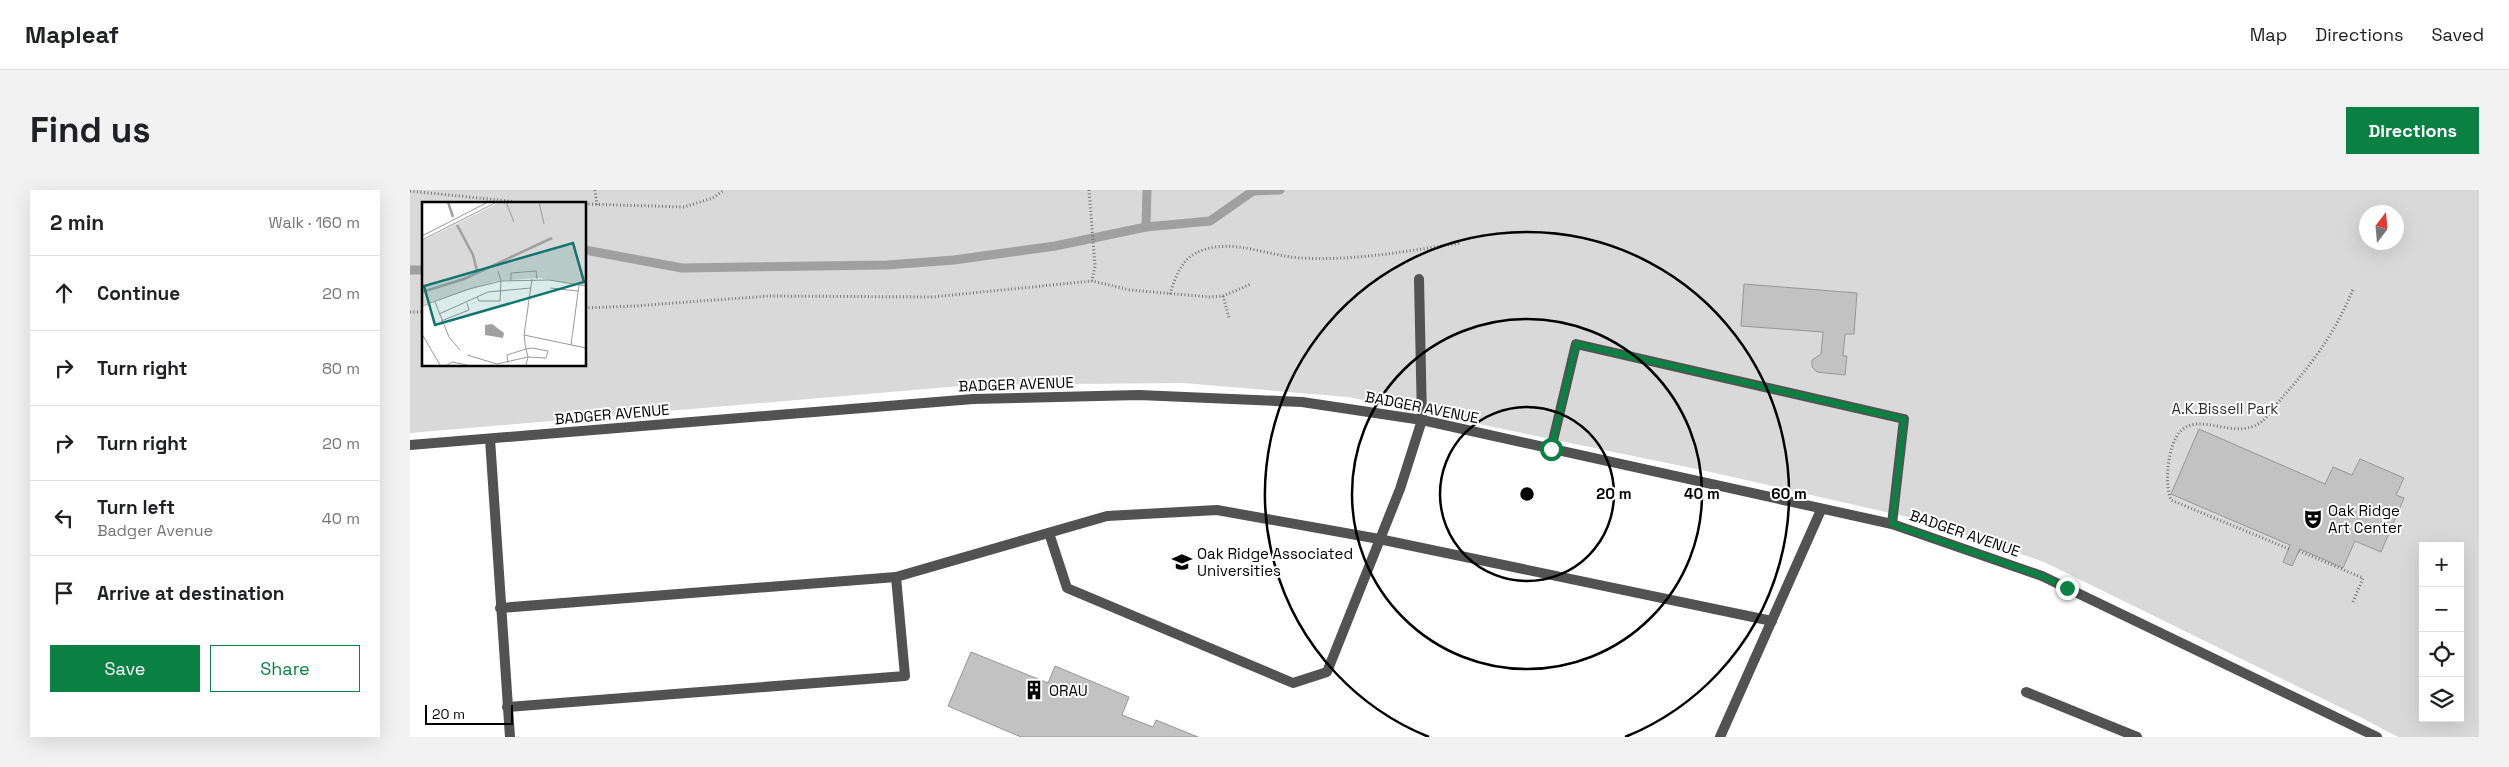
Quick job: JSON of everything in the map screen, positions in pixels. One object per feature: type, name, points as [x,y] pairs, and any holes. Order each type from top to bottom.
[{"type":"street","points":[[1048,533],[1067,588],[1293,683],[1328,672],[1400,488],[1422,420],[1419,279]]},
{"type":"street","points":[[1551,449],[1576,344],[1904,419],[1892,524]]},
{"type":"street","name":"BADGER AVENUE","points":[[410,445],[973,399],[1139,395],[1302,402],[1422,420],[1821,510],[1892,524],[2042,576],[2377,737]]},
{"type":"street","points":[[490,439],[510,737]]},
{"type":"street","points":[[500,608],[896,577],[1107,516],[1217,510],[1379,539],[1772,621]]},
{"type":"street","points":[[1720,737],[1821,510]]},
{"type":"street","points":[[507,707],[905,676],[896,577]]},
{"type":"street","points":[[2026,692],[2137,737]]},
{"type":"path","points":[[595,190],[597,204]]},
{"type":"path","points":[[586,204],[684,207],[712,198],[724,190]]},
{"type":"path","points":[[1089,190],[1095,266],[1092,281]]},
{"type":"path","points":[[410,191],[517,202]]},
{"type":"path","points":[[1170,294],[1178,270],[1186,260],[1202,250],[1216,247],[1235,246],[1300,258],[1364,258],[1461,243]]},
{"type":"path","points":[[586,308],[769,296],[932,297],[1092,281],[1130,290],[1210,297],[1223,296],[1251,284]]},
{"type":"path","points":[[2289,549],[2170,500],[2168,493],[2169,462],[2174,438],[2183,428],[2196,424],[2240,428],[2261,422],[2332,336],[2353,289]]},
{"type":"path","points":[[1223,296],[1229,318]]},
{"type":"path","points":[[2299,551],[2363,578],[2353,602]]},
{"type":"green space","name":"A.K.Bissell Park","points":[[410,190],[2479,190],[2479,737],[2398,737],[2044,562],[1921,520],[1706,471],[1348,397],[1183,383],[972,385],[410,433]]},
{"type":"building","points":[[1744,284],[1857,293],[1854,334],[1845,334],[1843,356],[1847,356],[1845,375],[1817,372],[1812,367],[1812,360],[1821,354],[1823,332],[1741,326]]},
{"type":"building","name":"Oak Ridge Art Center","points":[[2199,429],[2325,484],[2333,467],[2352,475],[2360,459],[2404,478],[2396,495],[2404,498],[2381,552],[2355,541],[2343,568],[2300,549],[2292,566],[2283,562],[2290,545],[2171,494]]},
{"type":"building","name":"ORAU","points":[[971,652],[1048,683],[1055,666],[1129,697],[1122,715],[1153,727],[1156,720],[1198,737],[1021,737],[948,706]]},
{"type":"waterway","points":[[1146,227],[1147,190]]},
{"type":"waterway","points":[[586,250],[682,268],[887,265],[954,260],[1055,246],[1146,227],[1210,221],[1253,191],[1280,190]]},
{"type":"waterway","points":[[410,270],[422,270]]},
{"type":"place","name":"Oak Ridge Art Center","points":[[2313,519]]},
{"type":"place","name":"Oak Ridge Associated Universities","points":[[1182,562]]},
{"type":"place","name":"ORAU","points":[[1034,690]]},
{"type":"route","points":[[1551,449],[1576,344],[1904,419],[1892,524],[2042,576],[2067,588]]}]
